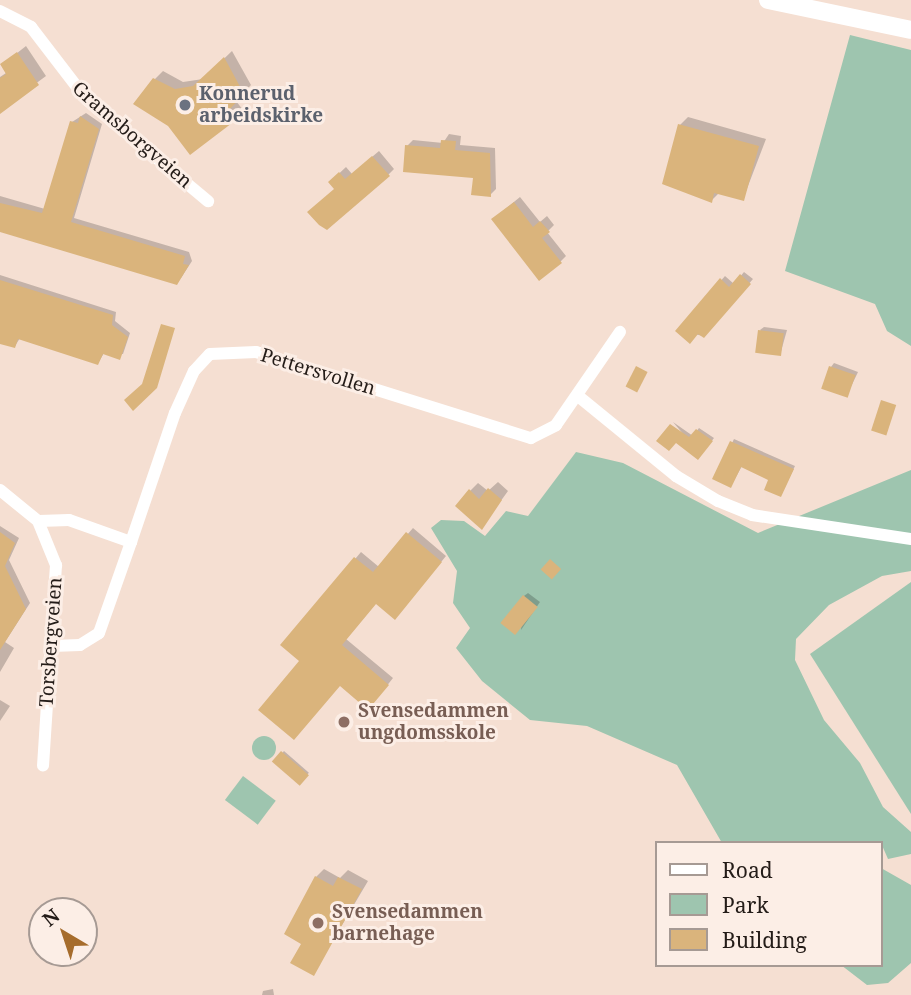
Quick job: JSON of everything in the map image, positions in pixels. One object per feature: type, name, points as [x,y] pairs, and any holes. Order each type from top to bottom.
[{"type":"main road","points":[[768,0],[911,30]]},
{"type":"street","name":"Gramsborgveien","points":[[0,11],[31,27],[88,100],[208,201]]},
{"type":"street","name":"Pettersvollen","points":[[52,646],[80,645],[99,633],[175,414],[194,371],[210,354],[256,352],[524,438],[555,425],[578,396],[620,332]]},
{"type":"street","points":[[578,396],[676,476],[726,505],[752,515],[911,539]]},
{"type":"street","points":[[0,490],[38,521],[69,520],[131,542]]},
{"type":"street","name":"Torsbergveien","points":[[38,521],[56,565],[43,766]]},
{"type":"green space","points":[[850,35],[911,50],[911,346],[887,331],[875,304],[785,271]]},
{"type":"green space","points":[[576,452],[623,463],[758,533],[911,470],[911,571],[882,576],[829,605],[796,639],[795,660],[824,720],[860,763],[883,807],[911,832],[911,854],[888,859],[883,841],[721,841],[677,765],[587,726],[530,720],[482,681],[456,648],[470,628],[453,603],[457,571],[431,528],[441,520],[464,521],[485,536],[506,511],[528,516]]},
{"type":"green space","points":[[911,582],[911,814],[810,654]]},
{"type":"green space","points":[[259,736],[269,736],[276,743],[276,753],[269,760],[259,760],[252,753],[252,743]]},
{"type":"green space","points":[[243,776],[276,801],[258,825],[225,800]]},
{"type":"green space","points":[[883,869],[911,885],[911,963],[888,983],[867,985],[844,967],[883,967]]},
{"type":"building","points":[[17,52],[39,85],[0,114],[0,78],[6,74],[0,64]]},
{"type":"building","name":"Konnerud arbeidskirke","points":[[224,57],[244,94],[229,110],[236,120],[190,155],[168,126],[133,104],[153,78],[175,89],[193,86]]},
{"type":"building","points":[[80,116],[99,129],[71,222],[185,256],[183,264],[189,265],[177,285],[0,232],[0,203],[42,213],[70,121],[78,123]]},
{"type":"building","points":[[678,124],[759,146],[744,201],[714,193],[712,203],[662,184]]},
{"type":"building","points":[[441,140],[456,141],[455,150],[490,153],[491,197],[471,195],[473,178],[403,172],[405,145],[440,148]]},
{"type":"building","points":[[372,156],[390,176],[327,230],[319,225],[307,212],[334,189],[328,182],[339,172],[345,179]]},
{"type":"building","points":[[514,202],[533,227],[540,221],[550,232],[542,238],[562,263],[539,281],[491,219]]},
{"type":"building","points":[[740,274],[751,284],[704,338],[698,334],[690,344],[675,331],[720,278],[729,287]]},
{"type":"building","points":[[0,280],[113,315],[112,325],[128,337],[120,360],[103,354],[98,365],[18,339],[15,348],[0,344]]},
{"type":"building","points":[[161,324],[175,328],[157,388],[133,411],[124,400],[142,384]]},
{"type":"building","points":[[758,330],[784,333],[781,356],[755,353]]},
{"type":"building","points":[[636,366],[648,372],[637,392],[626,386]]},
{"type":"building","points":[[829,366],[855,375],[848,398],[821,389]]},
{"type":"building","points":[[881,400],[896,405],[886,435],[871,430]]},
{"type":"building","points":[[670,424],[689,437],[696,429],[713,441],[698,460],[676,443],[669,451],[656,441]]},
{"type":"building","points":[[730,441],[794,469],[781,497],[764,490],[768,480],[741,467],[731,488],[712,479]]},
{"type":"building","points":[[488,488],[502,500],[482,530],[455,506],[469,489],[479,499]]},
{"type":"building","points":[[0,532],[15,543],[5,566],[26,609],[0,650]]},
{"type":"building","points":[[406,532],[442,562],[395,620],[376,604],[342,645],[389,685],[368,710],[340,686],[294,740],[258,710],[299,661],[280,645],[354,557],[373,572]]},
{"type":"building","points":[[550,559],[561,569],[552,579],[541,569]]},
{"type":"building","points":[[523,595],[538,607],[515,635],[500,623]]},
{"type":"building","points":[[281,751],[309,775],[300,786],[272,762]]},
{"type":"building","points":[[315,876],[333,886],[338,877],[362,889],[314,976],[290,963],[301,944],[284,934]]},
{"type":"place","name":"Konnerud arbeidskirke","points":[[185,105]]},
{"type":"place","name":"Svensedammen ungdomsskole","points":[[344,722]]},
{"type":"place","name":"Svensedammen barnehage","points":[[318,923]]}]
